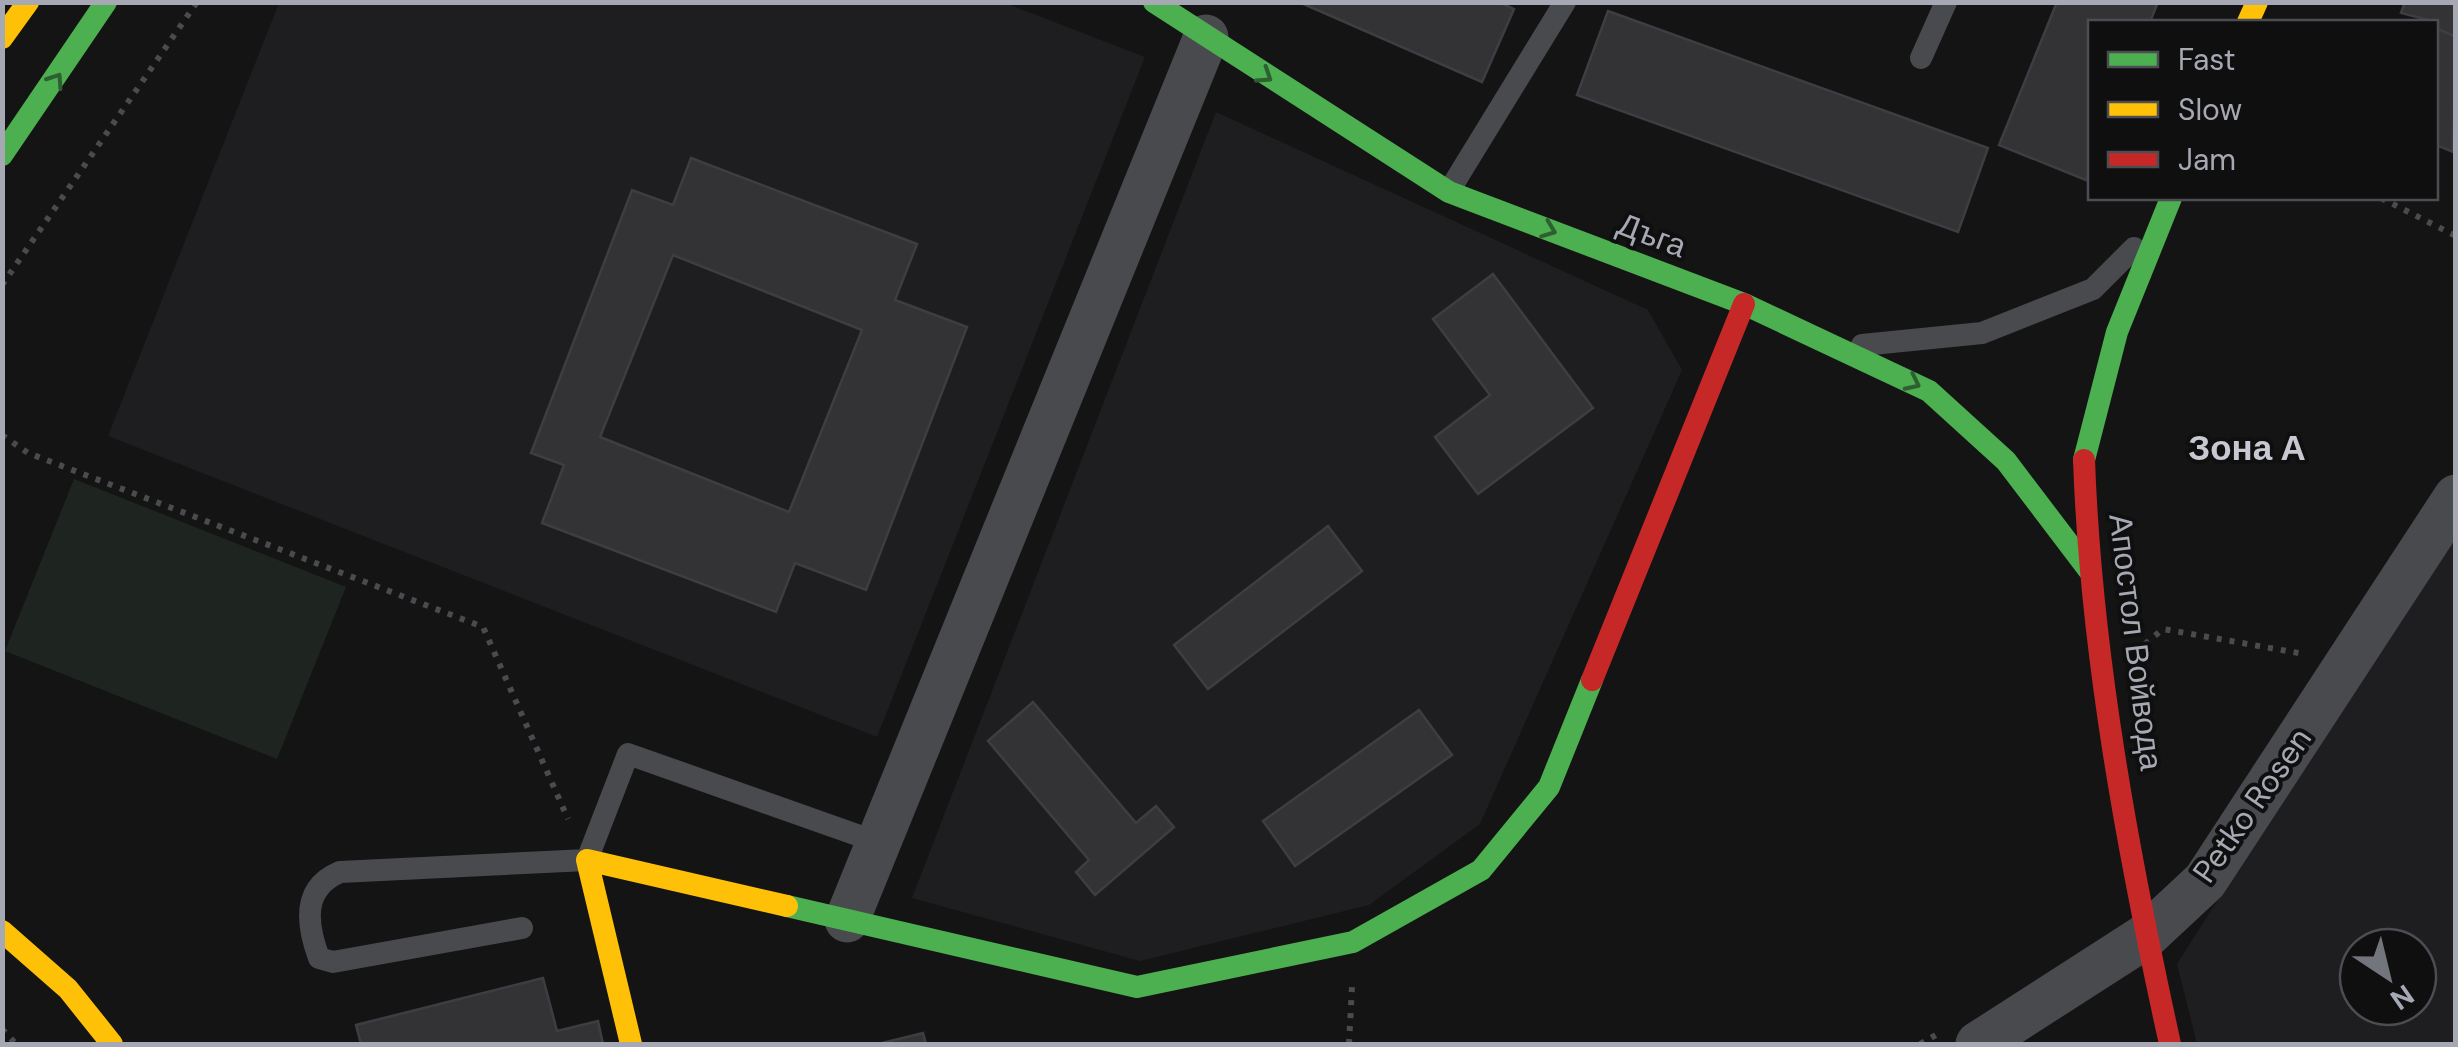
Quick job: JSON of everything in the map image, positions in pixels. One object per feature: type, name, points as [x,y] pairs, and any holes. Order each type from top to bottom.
[{"type":"street","points":[[2,38],[28,2]]},
{"type":"street","points":[[2,155],[106,2]]},
{"type":"street","name":"Дъга","points":[[1154,2],[1448,192],[1744,304],[1929,391],[2006,462],[2088,570]]},
{"type":"street","points":[[848,920],[1206,37]]},
{"type":"street","name":"Апостол Войвода","points":[[2170,1044],[2146,936],[2088,570],[2084,448],[2117,332],[2171,200]]},
{"type":"street","points":[[632,1044],[586,860],[1137,987],[1354,942],[1482,870],[1549,787],[1744,304]]},
{"type":"street","name":"Petko Rosen","points":[[1978,1044],[2146,936],[2205,880],[2456,497]]},
{"type":"street","points":[[2,931],[68,989],[112,1044]]},
{"type":"lane","points":[[1448,192],[1565,2]]},
{"type":"lane","points":[[1921,58],[1946,2]]},
{"type":"lane","points":[[1840,347],[1982,333],[2000,326],[2092,289],[2161,221]]},
{"type":"lane","points":[[522,928],[333,962],[318,958],[309,900],[316,886],[340,872],[586,860],[628,754],[877,842]]},
{"type":"path","points":[[2,285],[197,2]]},
{"type":"path","points":[[2385,200],[2456,236]]},
{"type":"path","points":[[2,434],[28,453],[483,626],[586,860]]},
{"type":"path","points":[[2104,678],[2163,629],[2350,662]]},
{"type":"path","points":[[2,1030],[16,1044]]},
{"type":"shaded area","points":[[279,3],[1005,3],[1145,57],[877,737],[108,436]]},
{"type":"shaded area","points":[[1216,112],[1648,310],[1682,370],[1480,824],[1369,905],[1140,961],[912,898]]},
{"type":"shaded area","points":[[74,479],[346,587],[277,759],[5,651]]},
{"type":"shaded area","points":[[2455,525],[2455,1044],[2197,1044],[2177,964]]},
{"type":"building","points":[[1299,2],[1499,2],[1514,9],[1482,82]]},
{"type":"building","points":[[2057,2],[2158,2],[2151,20],[2088,20],[2086,180],[1999,145]]},
{"type":"building","points":[[2405,2],[2456,2],[2456,37],[2438,29],[2438,20],[2401,13]]},
{"type":"building","points":[[1608,11],[1988,148],[1958,232],[1577,95]]},
{"type":"building","points":[[2438,29],[2456,37],[2453,152],[2438,146]]},
{"type":"building","points":[[691,158],[917,244],[895,300],[967,327],[866,590],[795,563],[776,612],[542,523],[564,465],[531,453],[632,190],[673,205]],"holes":[[[673,255],[862,330],[789,512],[600,437]]]},
{"type":"building","points":[[1493,274],[1593,408],[1478,494],[1435,437],[1490,395],[1433,319]]},
{"type":"building","points":[[1328,526],[1362,571],[1208,689],[1174,645]]},
{"type":"building","points":[[1033,702],[1136,823],[1156,806],[1174,827],[1095,895],[1076,872],[1089,860],[988,741]]},
{"type":"building","points":[[1419,710],[1452,755],[1295,866],[1263,821]]},
{"type":"building","points":[[543,978],[557,1031],[598,1021],[603,1044],[361,1044],[356,1025]]},
{"type":"building","points":[[923,1033],[926,1044],[878,1044]]},
{"type":"traffic: fast","points":[[2,155],[106,2]]},
{"type":"traffic: fast","points":[[1154,2],[1449,192],[1744,304],[1929,391],[2006,461],[2088,569]]},
{"type":"traffic: fast","points":[[2084,460],[2117,332],[2170,200]]},
{"type":"traffic: fast","points":[[787,906],[1137,987],[1353,942],[1481,870],[1549,787],[1592,680]]},
{"type":"traffic: slow","points":[[2,38],[28,2]]},
{"type":"traffic: slow","points":[[2249,20],[2257,2]]},
{"type":"traffic: slow","points":[[631,1044],[587,860],[787,906]]},
{"type":"traffic: slow","points":[[2,931],[68,989],[112,1044]]},
{"type":"traffic: jam","points":[[1592,680],[1744,304]]},
{"type":"traffic: jam","points":[[2084,460],[2103,680],[2140,900],[2170,1044]]},
{"type":"district","name":"Зона А","points":[[2247,448]]}]
